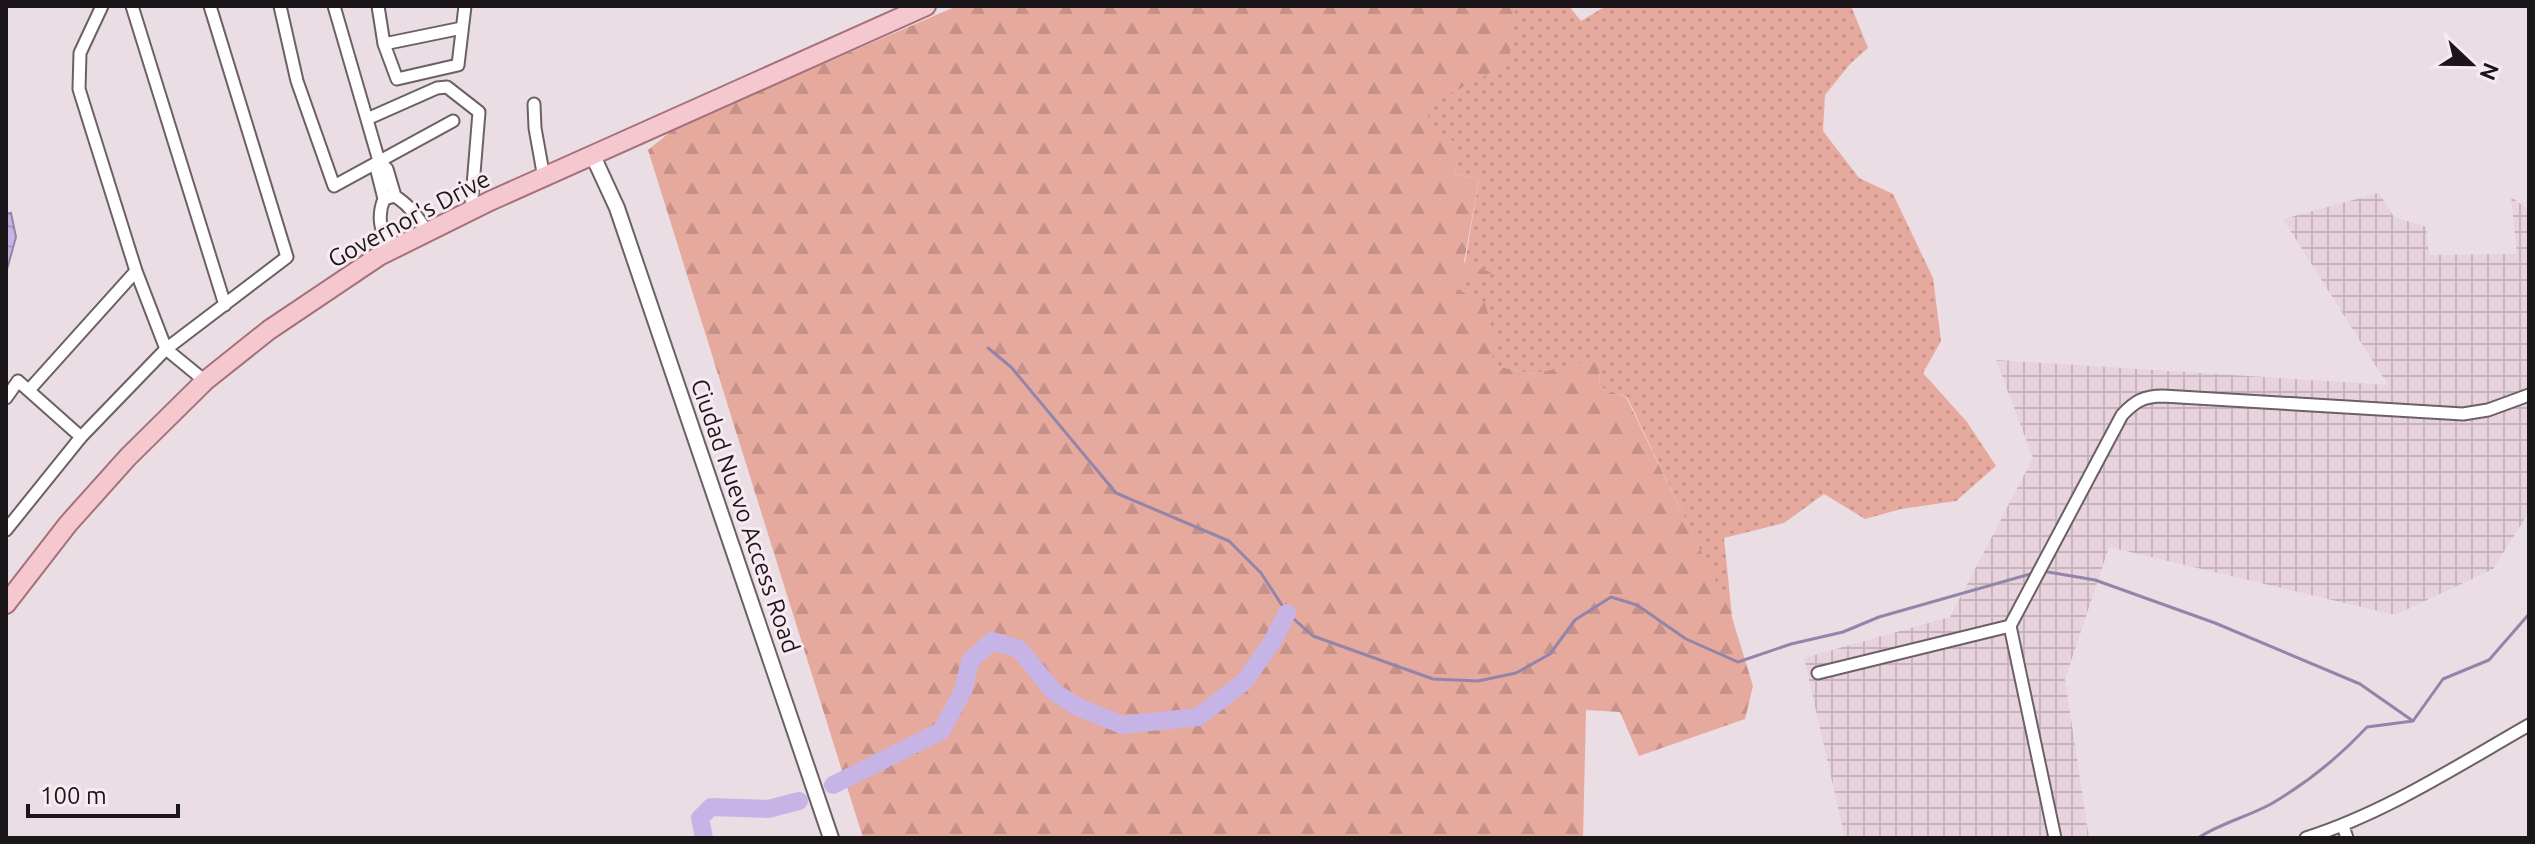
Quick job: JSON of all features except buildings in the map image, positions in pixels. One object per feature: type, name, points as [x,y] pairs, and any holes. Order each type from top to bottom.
[{"type":"main road","name":"Governor's Drive","points":[[6,604],[68,524],[128,457],[205,381],[309,302],[389,251],[471,210],[926,6]]},
{"type":"street","points":[[102,6],[80,53],[79,89],[136,271],[166,349],[205,381]]},
{"type":"street","points":[[132,6],[225,305]]},
{"type":"street","points":[[6,530],[81,437],[166,349],[287,257],[210,6]]},
{"type":"street","points":[[280,6],[297,81],[334,186],[453,121]]},
{"type":"street","points":[[334,6],[379,161],[387,169],[390,197],[379,212],[389,251]]},
{"type":"street","points":[[378,6],[384,44],[397,79],[458,65],[465,6]]},
{"type":"street","points":[[384,44],[462,28]]},
{"type":"street","points":[[367,119],[437,88],[447,87],[479,112],[471,210]]},
{"type":"street","points":[[534,104],[544,178]]},
{"type":"street","name":"Ciudad Nuevo Access Road","points":[[598,154],[831,838]]},
{"type":"street","points":[[390,197],[416,213],[427,232]]},
{"type":"street","points":[[29,390],[136,271]]},
{"type":"street","points":[[6,398],[18,381],[81,437]]},
{"type":"street","points":[[2055,838],[2010,626],[2122,415],[2134,402],[2147,396],[2439,414],[2488,410],[2529,395]]},
{"type":"street","points":[[1818,673],[2010,626]]},
{"type":"street","points":[[2306,838],[2345,832],[2529,725]]},
{"type":"shaded area","points":[[2379,193],[2394,217],[2426,227],[2429,255],[2517,254],[2511,197],[2529,210],[2529,512],[2493,569],[2395,615],[2109,547],[2065,679],[2089,838],[1845,838],[1804,658],[1950,617],[2033,458],[1996,360],[2388,385],[2283,219]]},
{"type":"green space","points":[[957,6],[1515,6],[1509,63],[1436,101],[1424,124],[1453,141],[1458,159],[1454,174],[1479,179],[1464,262],[1493,273],[1450,286],[1485,303],[1494,336],[1492,365],[1532,374],[1598,359],[1600,387],[1626,397],[1730,611],[1753,686],[1745,719],[1639,756],[1620,712],[1586,710],[1583,838],[863,838],[648,150],[675,128]]},
{"type":"green space","points":[[1514,6],[1569,6],[1581,21],[1606,6],[1851,6],[1868,48],[1850,64],[1825,95],[1823,131],[1859,178],[1893,194],[1933,278],[1941,341],[1923,373],[1967,422],[1996,466],[1956,501],[1901,509],[1865,519],[1824,494],[1784,523],[1724,538],[1732,617],[1627,397],[1600,387],[1598,360],[1532,374],[1492,365],[1449,285],[1491,273],[1465,263],[1479,179],[1454,174],[1458,159],[1423,125],[1435,101],[1508,63]]},
{"type":"water","points":[[11,213],[16,237],[6,273],[6,214]]},
{"type":"waterway","points":[[988,348],[1011,367],[1116,493],[1229,541],[1261,573],[1287,613],[1313,636],[1433,679],[1478,681],[1516,673],[1550,654],[1575,620],[1611,597],[1637,605],[1686,639],[1738,662],[1791,644],[1843,632],[1879,617],[2034,573]]},
{"type":"waterway","points":[[2042,571],[2095,580],[2215,623],[2360,684],[2413,721]]},
{"type":"waterway","points":[[833,785],[941,731],[963,691],[970,661],[992,641],[1019,649],[1054,692],[1078,707],[1122,725],[1198,717],[1245,681],[1272,642],[1287,613]]},
{"type":"waterway","points":[[2198,838],[2284,796],[2322,769],[2367,727],[2413,721],[2443,679],[2489,660],[2529,614]]},
{"type":"waterway","points":[[704,838],[700,818],[711,807],[768,809],[799,801]]}]
